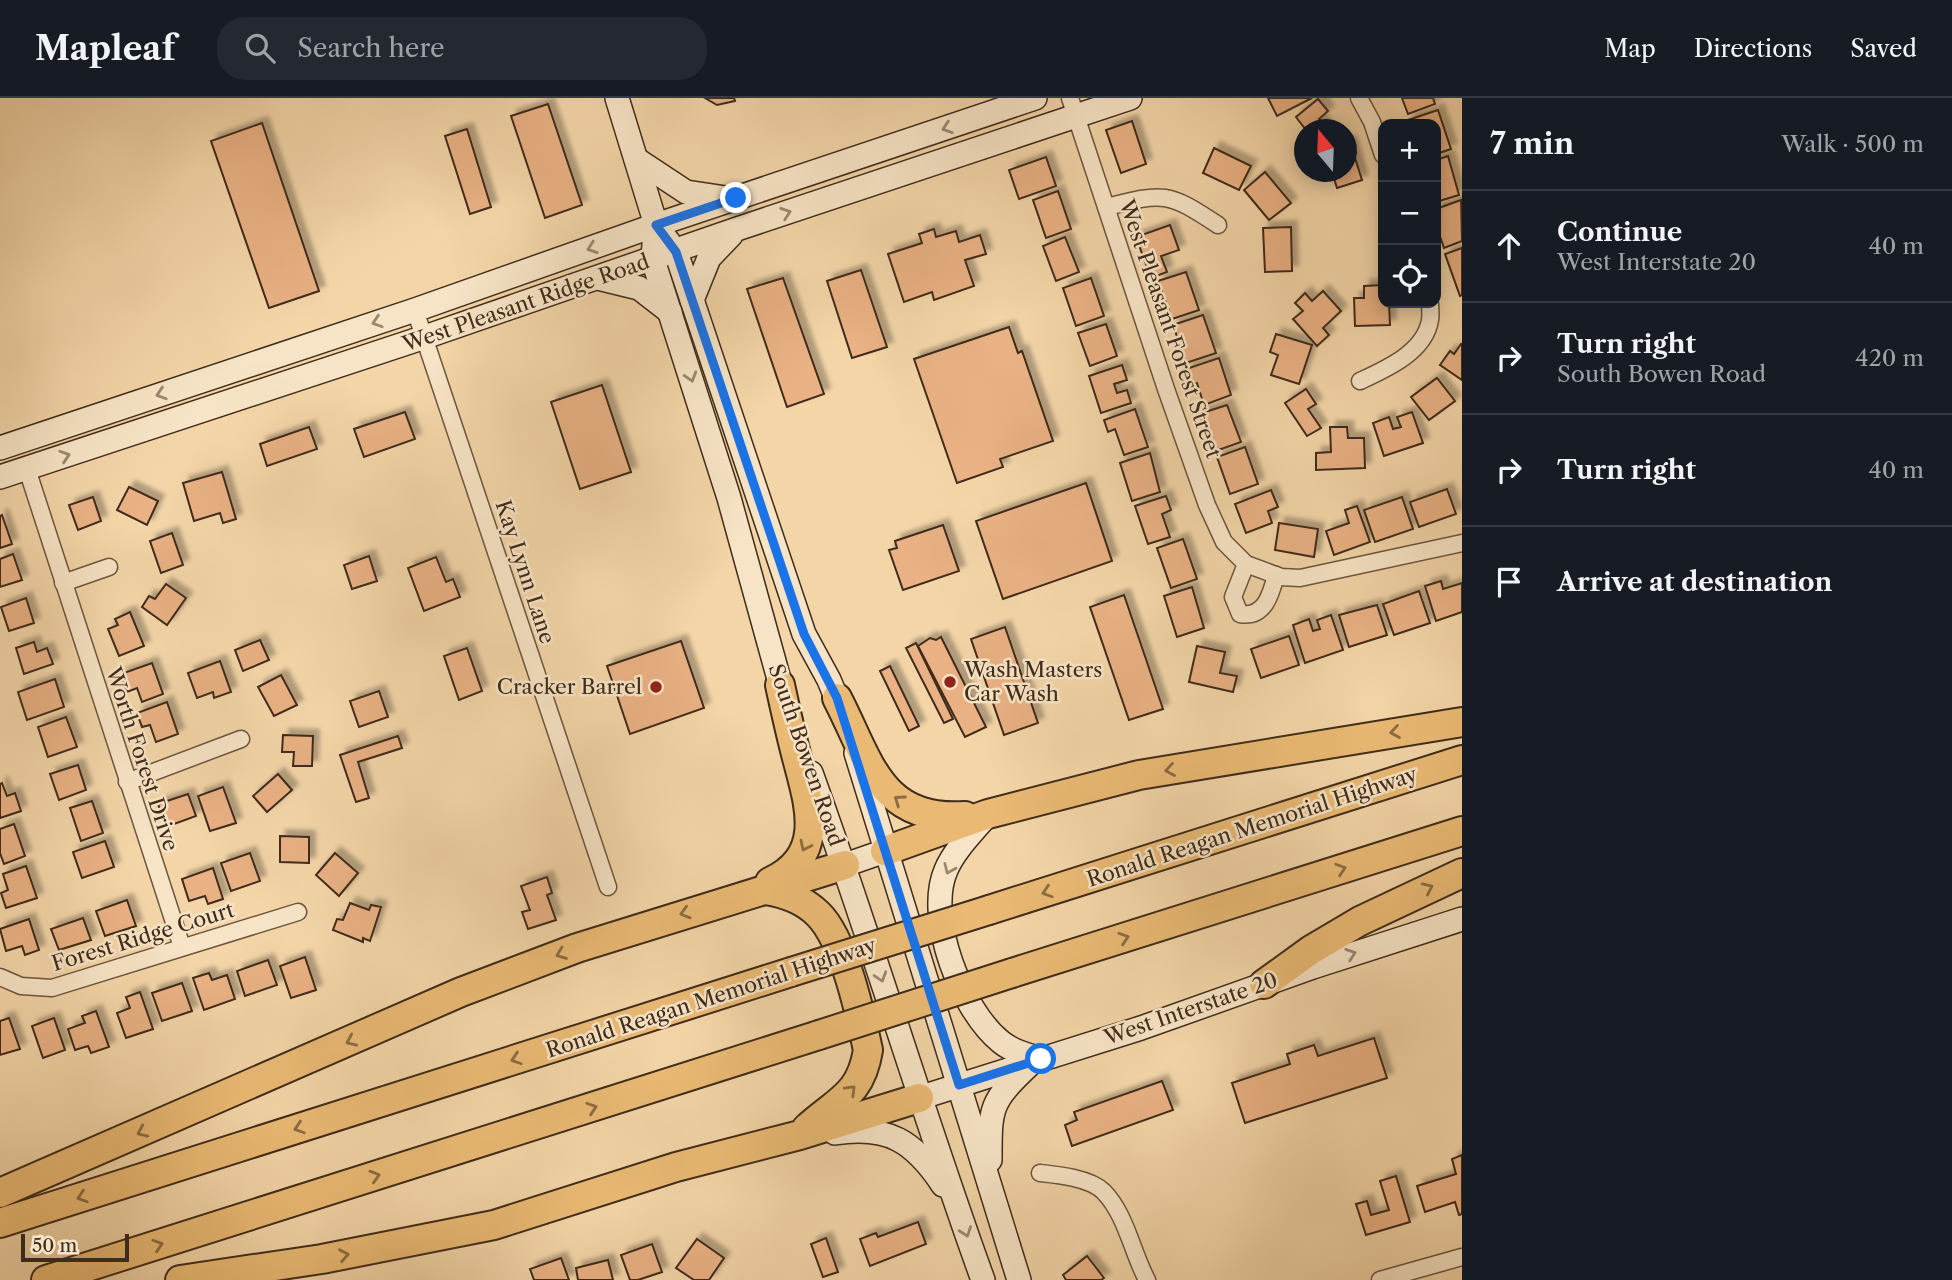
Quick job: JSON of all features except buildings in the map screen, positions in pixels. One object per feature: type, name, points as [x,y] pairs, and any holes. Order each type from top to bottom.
[{"type":"highway","points":[[729,900],[785,874],[802,854],[810,835],[811,809],[780,685]]},
{"type":"highway","points":[[837,698],[874,774],[884,789],[905,806],[932,815],[950,817],[988,814]]},
{"type":"highway","points":[[885,851],[988,814],[1139,775],[1462,722]]},
{"type":"highway","name":"Ronald Reagan Memorial Highway","points":[[0,1223],[1462,760]]},
{"type":"highway","points":[[46,1280],[1462,831]]},
{"type":"highway","points":[[0,1193],[461,992],[577,947],[845,865]]},
{"type":"highway","points":[[1264,984],[1311,950],[1360,920],[1462,873]]},
{"type":"highway","points":[[765,890],[781,892],[799,899],[826,922],[839,949],[868,1050],[859,1083],[851,1093],[824,1112],[800,1135]]},
{"type":"highway","points":[[180,1280],[322,1259],[494,1225],[676,1167],[800,1135],[919,1098]]},
{"type":"main road","name":"South Bowen Road","points":[[617,98],[656,225],[676,252],[804,634],[837,698],[1019,1280]]},
{"type":"main road","name":"West Pleasant Ridge Road","points":[[0,448],[415,310],[656,225],[1035,98]]},
{"type":"main road","name":"West Pleasant Ridge Road","points":[[0,477],[653,260],[845,193],[1073,107],[1130,98]]},
{"type":"main road","points":[[845,193],[847,186],[859,175],[913,154],[918,147],[919,138]]},
{"type":"main road","points":[[636,159],[671,185],[688,193],[736,198]]},
{"type":"main road","name":"South Bowen Road","points":[[656,225],[653,260],[733,513],[780,685],[845,865],[919,1098],[983,1280]]},
{"type":"main road","points":[[692,300],[709,258],[737,229]]},
{"type":"main road","points":[[597,278],[639,288],[670,312]]},
{"type":"main road","points":[[733,513],[759,499]]},
{"type":"main road","points":[[988,814],[946,871],[940,900],[944,941],[954,970],[974,1011],[1001,1043],[1037,1060],[1004,1090],[995,1102],[990,1124],[990,1181]]},
{"type":"main road","points":[[845,865],[885,851]]},
{"type":"main road","name":"West Interstate 20","points":[[919,1098],[1141,1028],[1264,984],[1462,919]]},
{"type":"main road","points":[[800,1135],[867,1129],[909,1145],[934,1171],[955,1203]]},
{"type":"street","points":[[1359,98],[1378,140]]},
{"type":"street","name":"West Pleasant Forest Street","points":[[1073,107],[1207,505],[1224,542],[1246,564]]},
{"type":"street","points":[[1107,207],[1149,195],[1171,197],[1218,225]]},
{"type":"street","points":[[1360,381],[1390,368],[1421,342],[1430,320],[1430,308]]},
{"type":"street","name":"Kay Lynn Lane","points":[[415,310],[608,887]]},
{"type":"street","name":"Worth Forest Drive","points":[[27,468],[62,583],[183,947]]},
{"type":"street","points":[[1276,575],[1266,604],[1257,613],[1240,614],[1233,597],[1246,564],[1276,575],[1300,578],[1462,543]]},
{"type":"street","points":[[62,583],[109,567]]},
{"type":"street","points":[[127,782],[241,739]]},
{"type":"street","name":"Forest Ridge Court","points":[[0,977],[21,986],[52,988],[298,912]]},
{"type":"street","points":[[1040,1173],[1069,1175],[1102,1190],[1118,1212],[1147,1280]]},
{"type":"street","points":[[1380,1280],[1462,1257]]},
{"type":"place","name":"Wash Masters Car Wash","points":[[950,682]]},
{"type":"place","name":"Cracker Barrel","points":[[656,687]]},
{"type":"route","points":[[736,198],[656,225],[676,252],[804,634],[837,698],[855,749],[959,1085],[1041,1059]]}]
